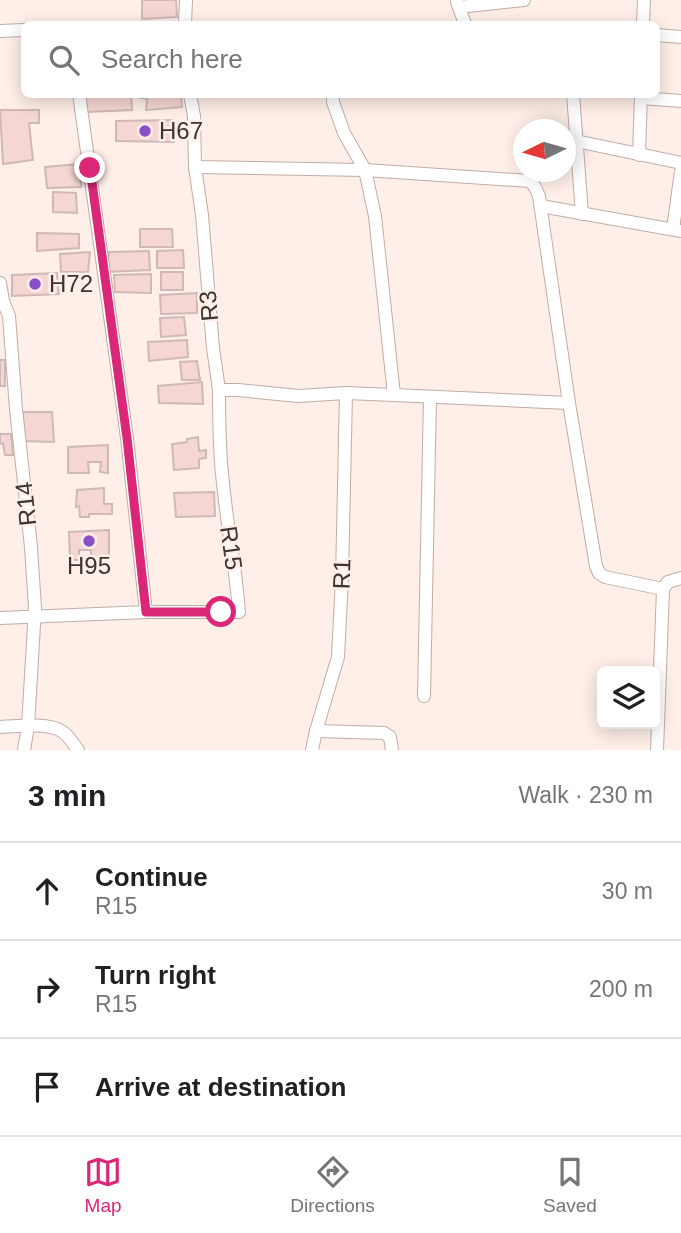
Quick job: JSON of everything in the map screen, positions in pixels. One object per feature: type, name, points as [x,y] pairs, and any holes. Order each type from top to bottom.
[{"type":"street","points":[[185,21],[186,0]]},
{"type":"street","points":[[464,21],[458,4],[524,0]]},
{"type":"street","points":[[643,21],[644,0]]},
{"type":"street","points":[[0,31],[21,30]]},
{"type":"street","points":[[660,35],[681,37]]},
{"type":"street","points":[[80,98],[127,438],[146,612]]},
{"type":"street","name":"R3","points":[[191,98],[194,116],[195,167],[219,390]]},
{"type":"street","points":[[334,98],[344,133],[365,170],[375,216],[394,395]]},
{"type":"street","points":[[573,98],[575,119]]},
{"type":"street","points":[[639,155],[641,98]]},
{"type":"street","points":[[657,98],[681,101]]},
{"type":"street","points":[[582,214],[576,141],[681,163]]},
{"type":"street","points":[[195,167],[365,170],[530,181],[535,187],[541,206],[596,566],[599,573],[605,577],[663,589]]},
{"type":"street","points":[[541,206],[677,230],[681,171]]},
{"type":"street","name":"R14","points":[[0,283],[9,316],[35,617],[24,750]]},
{"type":"street","points":[[219,390],[298,397],[346,393],[569,403]]},
{"type":"street","name":"R15","points":[[0,618],[146,612],[239,612],[222,481],[219,390]]},
{"type":"street","name":"R1","points":[[312,750],[338,657],[346,393]]},
{"type":"street","points":[[425,696],[430,397]]},
{"type":"street","points":[[657,750],[663,589],[668,582],[681,578]]},
{"type":"street","points":[[3,727],[55,728],[64,732],[78,750]]},
{"type":"street","points":[[316,731],[384,733],[390,737],[392,750]]},
{"type":"building","points":[[142,0],[176,0],[177,17],[142,19]]},
{"type":"building","points":[[85,98],[131,98],[132,110],[87,112]]},
{"type":"building","points":[[142,98],[181,98],[182,107],[146,110],[147,99]]},
{"type":"building","points":[[0,110],[39,110],[39,123],[29,123],[33,160],[3,164]]},
{"type":"building","name":"H67","points":[[173,120],[174,142],[116,141],[116,121]]},
{"type":"building","points":[[80,164],[81,187],[47,188],[45,167]]},
{"type":"building","points":[[53,192],[76,193],[77,213],[53,212]]},
{"type":"building","points":[[140,229],[172,229],[173,247],[140,247]]},
{"type":"building","points":[[37,233],[79,234],[79,248],[37,251]]},
{"type":"building","points":[[183,250],[184,268],[157,268],[157,251]]},
{"type":"building","points":[[149,251],[150,270],[107,272],[109,252]]},
{"type":"building","points":[[90,252],[88,272],[61,272],[60,254]]},
{"type":"building","points":[[161,272],[183,272],[183,290],[161,290]]},
{"type":"building","name":"H72","points":[[57,273],[59,294],[12,296],[12,275]]},
{"type":"building","points":[[151,274],[151,293],[115,292],[114,275]]},
{"type":"building","points":[[197,293],[197,313],[161,314],[160,295]]},
{"type":"building","points":[[184,317],[186,335],[161,337],[160,318]]},
{"type":"building","points":[[187,340],[188,357],[149,361],[148,342]]},
{"type":"building","points":[[0,360],[5,360],[5,386],[0,386]]},
{"type":"building","points":[[197,361],[200,380],[182,380],[180,362]]},
{"type":"building","points":[[202,382],[203,404],[159,403],[158,386]]},
{"type":"building","points":[[23,412],[52,412],[54,442],[24,441]]},
{"type":"building","points":[[0,434],[11,434],[13,455],[5,455],[3,443],[0,444]]},
{"type":"building","points":[[198,437],[199,451],[206,450],[206,458],[199,459],[199,468],[174,470],[172,444]]},
{"type":"building","points":[[108,445],[108,473],[100,472],[101,462],[88,462],[89,473],[68,473],[68,447]]},
{"type":"building","points":[[104,488],[104,504],[112,504],[112,514],[89,514],[89,517],[80,517],[79,506],[76,507],[77,490]]},
{"type":"building","points":[[214,492],[215,516],[176,517],[174,493]]},
{"type":"building","name":"H95","points":[[109,530],[109,560],[91,559],[91,550],[79,550],[79,560],[70,560],[69,532]]},
{"type":"place","name":"H67","points":[[145,131]]},
{"type":"place","name":"H72","points":[[35,284]]},
{"type":"place","name":"H95","points":[[89,541]]},
{"type":"route","points":[[90,168],[127,438],[146,612],[221,612]]}]
